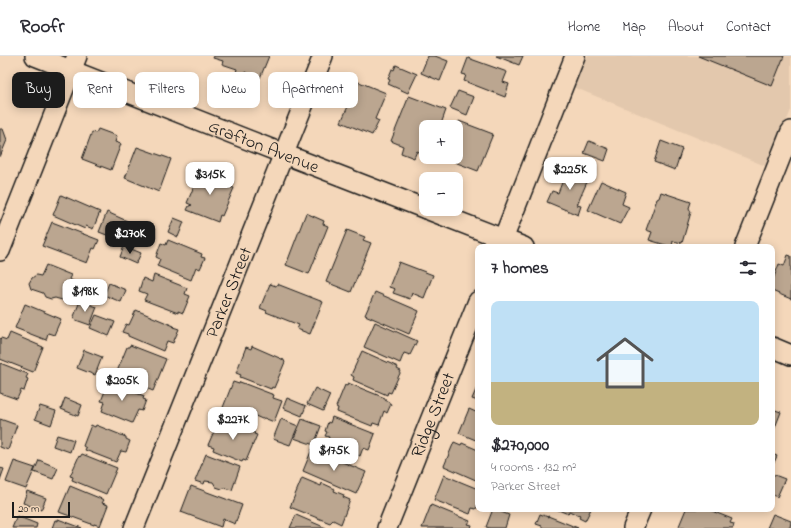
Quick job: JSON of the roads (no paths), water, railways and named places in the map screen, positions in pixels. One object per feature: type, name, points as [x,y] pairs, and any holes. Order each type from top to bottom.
[{"type":"street","name":"Grafton Avenue","points":[[35,56],[74,63],[284,154],[419,206]]},
{"type":"street","name":"Parker Street","points":[[134,528],[323,56]]},
{"type":"street","points":[[502,243],[575,56]]},
{"type":"street","points":[[0,251],[74,63]]},
{"type":"street","points":[[746,244],[791,131]]},
{"type":"street","name":"Grafton Avenue","points":[[442,216],[502,243]]},
{"type":"street","name":"Ridge Street","points":[[387,528],[475,308]]},
{"type":"street","points":[[775,348],[791,354]]},
{"type":"street","points":[[633,528],[640,512]]}]
